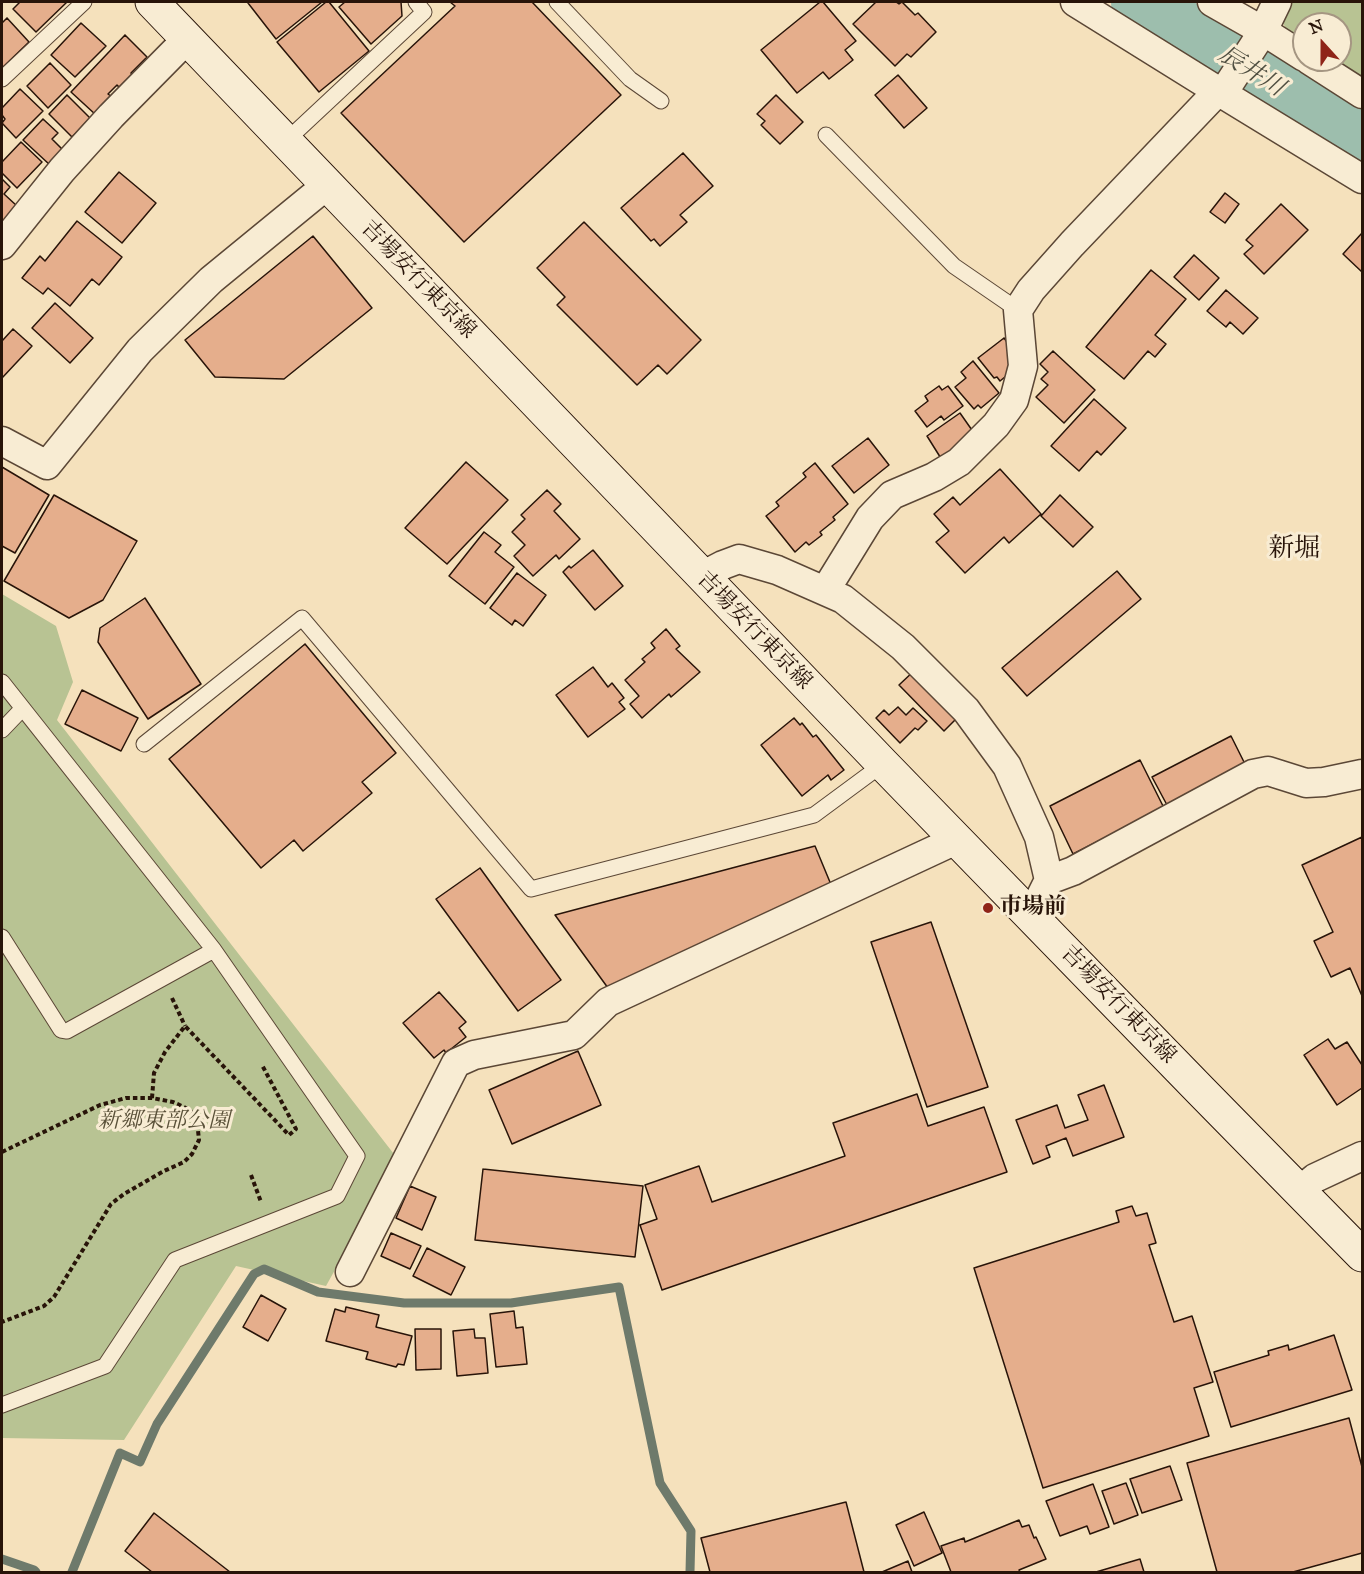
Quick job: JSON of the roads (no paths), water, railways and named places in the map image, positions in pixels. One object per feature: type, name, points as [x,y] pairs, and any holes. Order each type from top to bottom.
[{"type":"main road","name":"吉場安行東京線","points":[[152,2],[956,840],[1362,1255]]},
{"type":"street","points":[[1075,2],[1362,179]]},
{"type":"street","points":[[1212,2],[1292,50]]},
{"type":"street","points":[[825,591],[870,518],[892,495],[934,477],[959,462],[996,425],[1014,400],[1023,366],[1018,310],[1031,290],[1072,244],[1222,92],[1263,32],[1277,2]]},
{"type":"street","points":[[2,245],[62,170],[111,116],[187,39]]},
{"type":"street","points":[[1328,72],[1362,94]]},
{"type":"street","points":[[2,441],[47,465],[140,350],[212,280],[327,185]]},
{"type":"street","points":[[702,576],[739,559],[777,570],[843,599],[903,647],[966,710],[1007,766],[1039,837],[1049,880],[1031,916]]},
{"type":"street","points":[[1049,880],[1073,871],[1253,774],[1268,771],[1306,783],[1324,782],[1362,774]]},
{"type":"street","points":[[350,1272],[456,1063],[474,1055],[574,1035],[608,1002],[956,840]]},
{"type":"street","points":[[1299,1191],[1315,1178],[1362,1156]]},
{"type":"lane","points":[[2,79],[84,2]]},
{"type":"lane","points":[[286,141],[424,12],[416,2]]},
{"type":"lane","points":[[556,2],[630,79],[661,100]]},
{"type":"lane","points":[[826,135],[954,266],[1018,310]]},
{"type":"lane","points":[[144,744],[302,618],[531,889],[814,815],[883,764]]},
{"type":"lane","points":[[2,682],[214,950],[357,1156],[337,1196],[176,1260],[105,1366],[2,1405]]},
{"type":"lane","points":[[2,730],[22,709]]},
{"type":"lane","points":[[2,937],[61,1030],[67,1031],[214,950]]},
{"type":"waterway","name":"辰井川","points":[[1140,2],[1362,142]]},
{"type":"waterway","points":[[72,1572],[120,1453],[140,1462],[157,1424],[254,1274],[264,1269],[318,1292],[404,1303],[511,1303],[619,1287],[660,1483],[691,1531],[690,1572]]},
{"type":"waterway","points":[[2,1559],[36,1572]]},
{"type":"place","name":"市場前","points":[[988,908]]},
{"type":"district","name":"新堀","points":[[1294,550]]},
{"type":"park label","name":"新郷東部公園","points":[[164,1122]]}]
